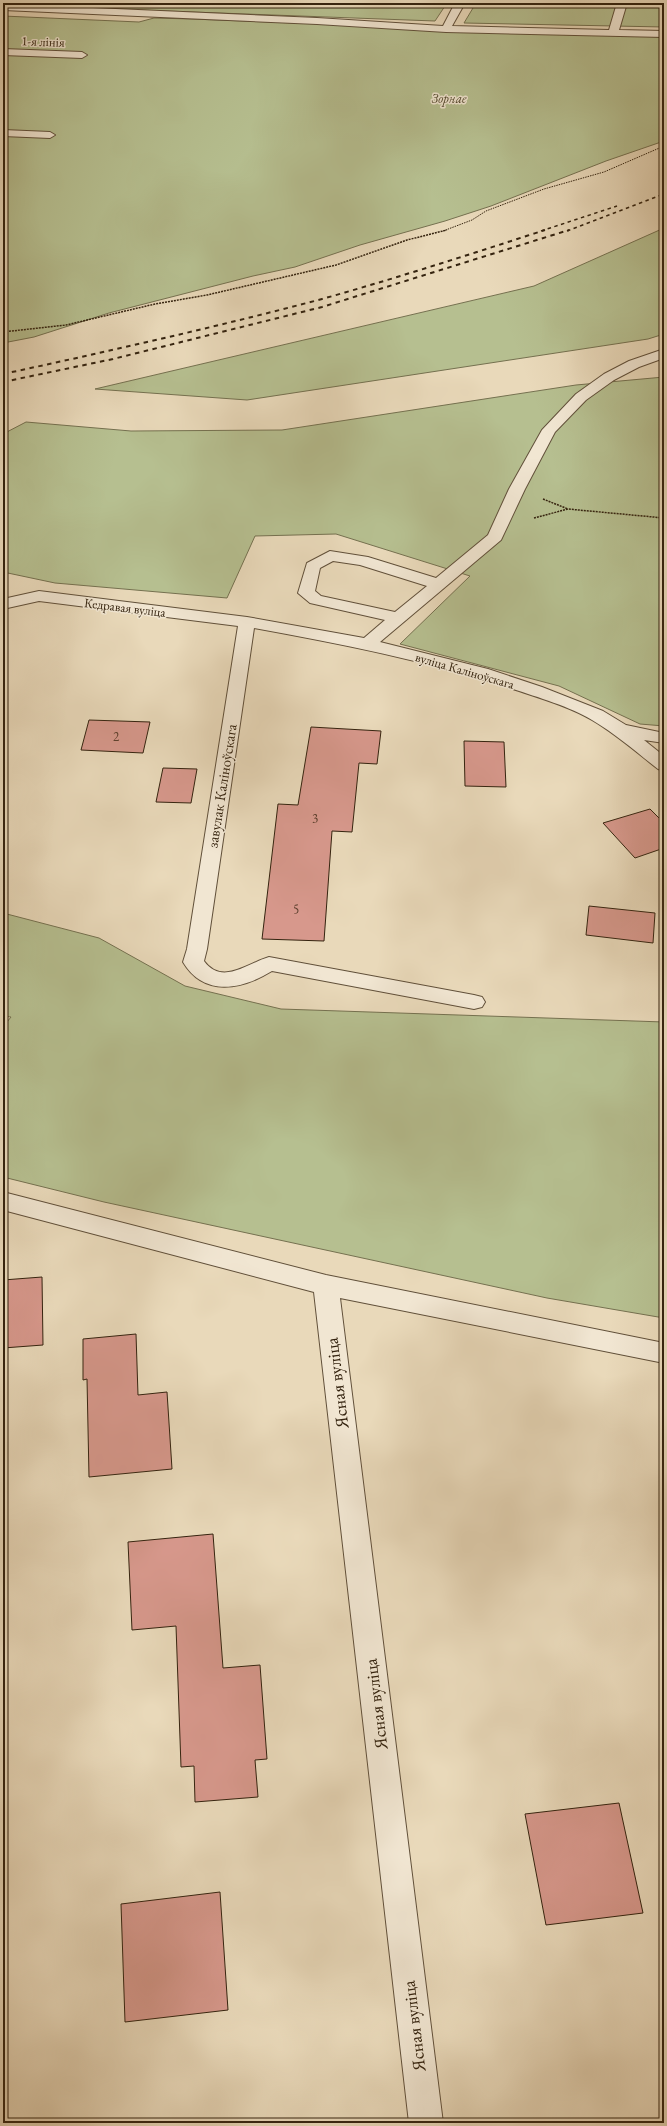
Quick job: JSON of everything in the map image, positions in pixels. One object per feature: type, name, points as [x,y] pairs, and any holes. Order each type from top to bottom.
[{"type":"street","points":[[94,10],[101,3]]},
{"type":"street","points":[[446,29],[460,3]]},
{"type":"street","points":[[613,33],[622,3]]},
{"type":"street","points":[[3,6],[317,21],[446,29],[664,34]]},
{"type":"street","points":[[317,21],[326,9]]},
{"type":"street","name":"1-я лінія","points":[[3,52],[82,55]]},
{"type":"street","points":[[3,133],[50,134]]},
{"type":"street","points":[[367,644],[495,537],[517,489],[549,430],[581,397],[609,377],[634,364],[664,353]]},
{"type":"street","points":[[398,618],[316,600],[306,593],[313,566],[330,556],[362,560],[439,584]]},
{"type":"street","name":"Кедравая вуліца","points":[[3,604],[39,596],[247,622]]},
{"type":"street","name":"вуліца Каліноўскага","points":[[247,622],[367,644],[482,673],[529,688],[597,715],[621,730],[664,765]]},
{"type":"street","name":"завулак Каліноўскага","points":[[247,622],[197,949],[193,962],[198,972],[211,980],[232,979],[252,974],[269,964],[474,1002]]},
{"type":"street","points":[[621,730],[664,738]]},
{"type":"street","points":[[3,1201],[326,1286],[664,1353]]},
{"type":"street","name":"Ясная вуліца","points":[[326,1286],[426,2123]]},
{"type":"path","points":[[3,332],[66,325],[155,304],[207,295],[336,265],[407,240],[451,229],[494,208],[544,189],[604,172],[664,146]]},
{"type":"path","points":[[495,537],[527,520],[568,509],[664,518]]},
{"type":"green space","points":[[3,3],[447,3],[435,21],[3,5]]},
{"type":"green space","points":[[476,3],[664,3],[664,27],[464,23]]},
{"type":"green space","name":"Зорнае","points":[[3,16],[139,22],[154,18],[191,19],[664,37],[664,141],[606,161],[491,206],[445,221],[360,245],[295,267],[253,276],[109,313],[34,337],[3,343]]},
{"type":"green space","points":[[664,228],[664,334],[648,339],[247,400],[95,389],[534,286]]},
{"type":"green space","points":[[664,377],[664,726],[640,724],[559,686],[400,644],[470,576],[336,534],[255,536],[227,598],[55,583],[3,572],[3,434],[26,422],[131,431],[282,430],[576,385]]},
{"type":"green space","points":[[3,913],[99,938],[185,986],[281,1009],[664,1022],[664,1318],[547,1298],[104,1202],[3,1177],[3,1027],[11,1017],[3,1016]]},
{"type":"building","points":[[89,720],[150,722],[143,753],[81,750]]},
{"type":"building","points":[[311,727],[381,731],[377,764],[359,763],[352,832],[332,831],[324,941],[262,939],[278,804],[298,805]]},
{"type":"building","points":[[464,741],[504,742],[506,787],[465,786]]},
{"type":"building","points":[[163,768],[197,769],[191,803],[156,802]]},
{"type":"building","points":[[650,809],[664,823],[664,848],[635,858],[603,823]]},
{"type":"building","points":[[589,906],[655,913],[653,943],[586,935]]},
{"type":"building","points":[[42,1277],[43,1345],[3,1348],[3,1280]]},
{"type":"building","points":[[136,1334],[138,1395],[167,1392],[172,1469],[89,1477],[87,1379],[83,1380],[83,1339]]},
{"type":"building","points":[[213,1534],[223,1668],[260,1665],[267,1759],[255,1760],[258,1797],[195,1802],[194,1766],[181,1767],[176,1626],[132,1630],[128,1542]]},
{"type":"building","points":[[619,1803],[643,1913],[546,1925],[525,1814]]},
{"type":"building","points":[[220,1892],[228,2010],[125,2022],[121,1904]]},
{"type":"railway","points":[[567,231],[664,194]]},
{"type":"railway","points":[[541,231],[617,206]]},
{"type":"railway","points":[[3,374],[83,357],[322,299],[545,230]]},
{"type":"railway","points":[[3,382],[113,359],[322,307],[569,230]]}]
